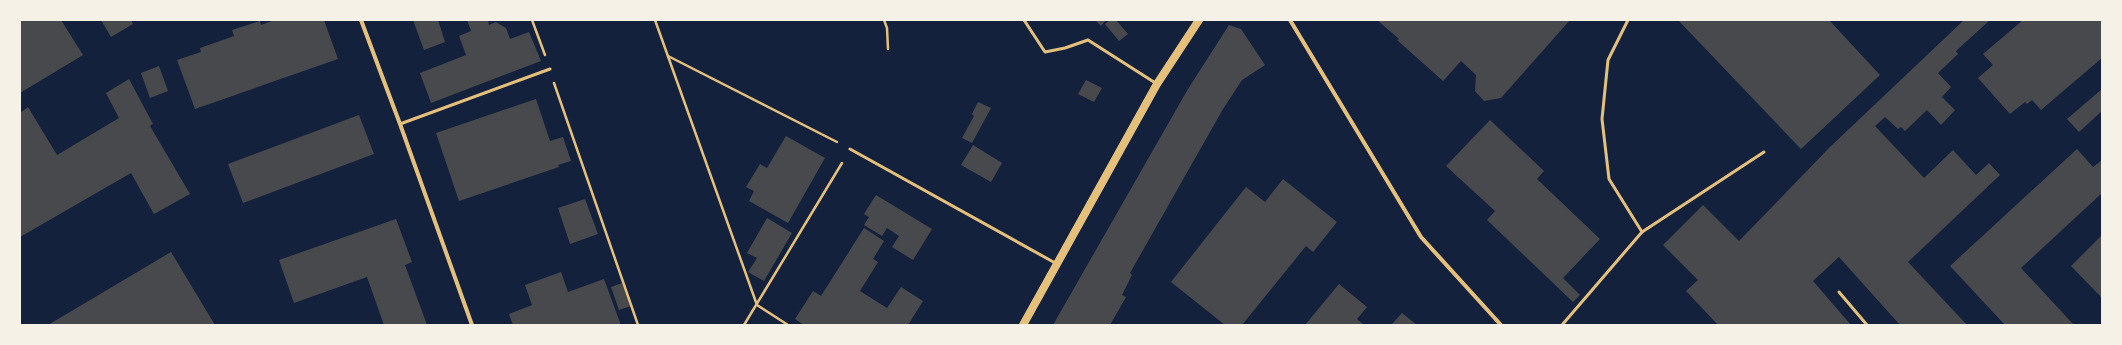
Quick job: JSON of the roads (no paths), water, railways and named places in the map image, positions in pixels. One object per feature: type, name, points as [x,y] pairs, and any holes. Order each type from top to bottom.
[{"type":"main road","points":[[1023,325],[1157,84],[1199,20]]},
{"type":"street","points":[[361,20],[472,325]]},
{"type":"street","points":[[1290,20],[1421,237],[1502,325]]},
{"type":"lane","points":[[1024,20],[1045,52],[1065,48],[1088,40],[1157,84]]},
{"type":"lane","points":[[1628,20],[1608,60],[1602,119],[1609,179],[1642,232]]},
{"type":"lane","points":[[400,124],[550,69]]},
{"type":"lane","points":[[850,149],[1057,264]]},
{"type":"lane","points":[[1562,325],[1642,232],[1764,152]]},
{"type":"lane","points":[[1839,292],[1867,325]]}]
